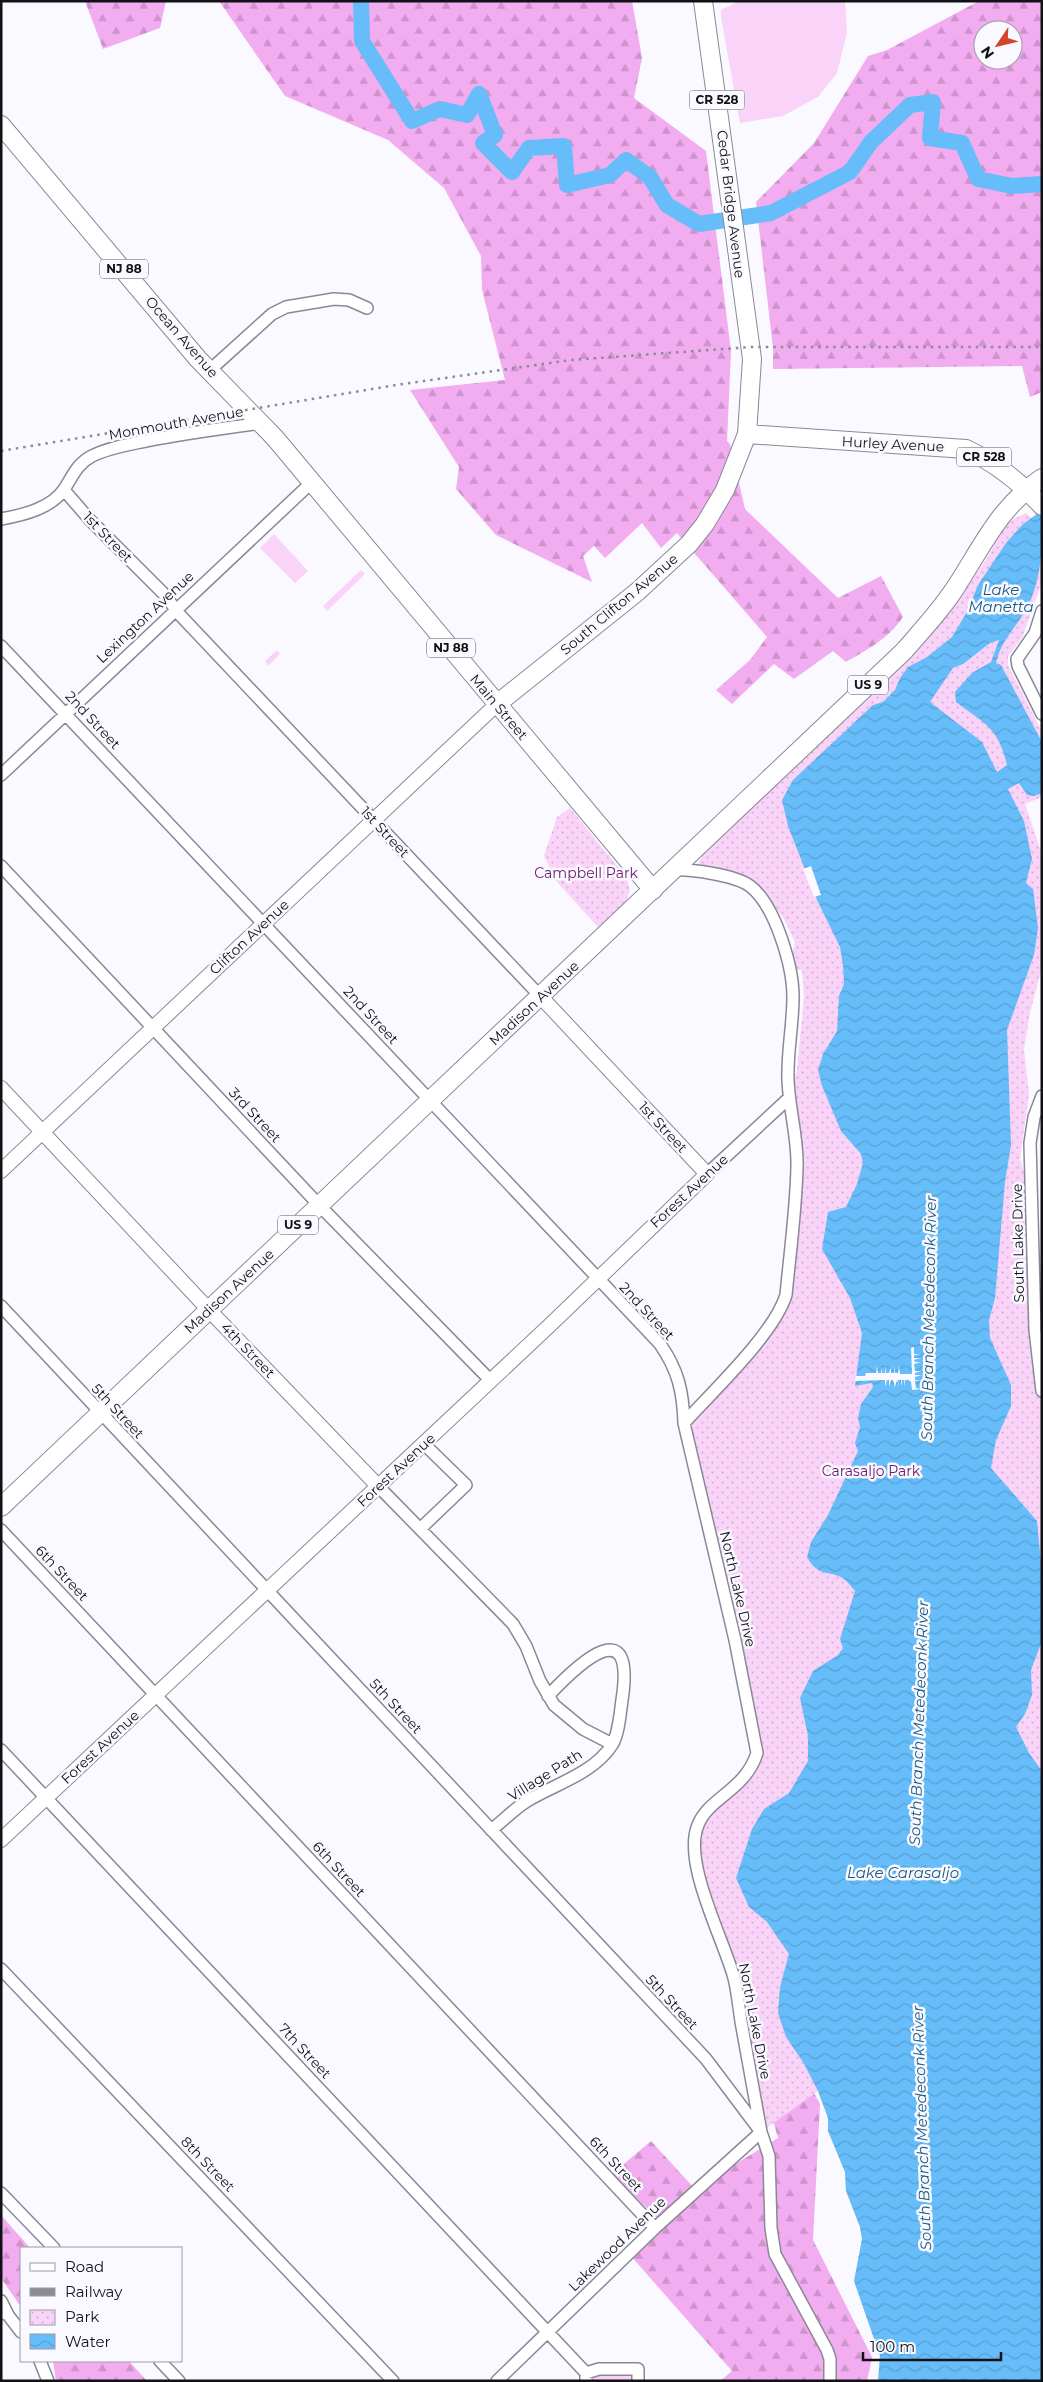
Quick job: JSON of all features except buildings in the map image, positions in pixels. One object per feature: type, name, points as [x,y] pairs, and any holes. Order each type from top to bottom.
[{"type":"main road","name":"Cedar Bridge Avenue","points":[[703,1],[753,374],[748,434]]},
{"type":"main road","name":"Ocean Avenue","points":[[2,128],[210,370],[255,416]]},
{"type":"main road","name":"Main Street","points":[[255,416],[653,890]]},
{"type":"main road","name":"Hurley Avenue","points":[[748,434],[966,449],[984,457],[1027,491]]},
{"type":"main road","name":"South Clifton Avenue","points":[[497,704],[637,592],[689,544],[705,524],[725,490],[748,434]]},
{"type":"main road","name":"Madison Avenue","points":[[1,1507],[904,651],[959,583],[988,532],[1011,502],[1042,478]]},
{"type":"main road","name":"CR 528","points":[[1027,491],[1042,506]]},
{"type":"street","points":[[210,370],[272,314],[286,307],[334,299],[349,300],[367,308]]},
{"type":"street","name":"Monmouth Avenue","points":[[1,519],[49,504],[64,490],[74,471],[91,456],[110,449],[255,416]]},
{"type":"street","name":"Lexington Avenue","points":[[1,775],[311,483]]},
{"type":"street","name":"1st Street","points":[[64,490],[90,520],[163,593],[176,610],[707,1174]]},
{"type":"street","points":[[1042,611],[1034,633],[1017,659],[1018,666],[1042,714]]},
{"type":"street","name":"2nd Street","points":[[1,646],[660,1344],[673,1363],[683,1396],[684,1422]]},
{"type":"street","name":"Clifton Avenue","points":[[1,1171],[263,922],[497,704]]},
{"type":"street","name":"3rd Street","points":[[1,866],[319,1205],[491,1381]]},
{"type":"street","points":[[673,870],[730,877],[741,881],[759,894],[767,908],[783,948],[793,995],[788,1098],[797,1165],[786,1296],[782,1310],[751,1348],[684,1422]]},
{"type":"street","name":"4th Street","points":[[1,1088],[209,1310],[499,1610]]},
{"type":"street","name":"South Lake Drive","points":[[1042,1096],[1034,1117],[1030,1143],[1037,1199],[1035,1330],[1040,1356],[1042,1391]]},
{"type":"street","name":"Forest Avenue","points":[[1,1840],[491,1381],[788,1098]]},
{"type":"street","name":"5th Street","points":[[1,1306],[99,1413],[706,2059],[761,2132]]},
{"type":"street","name":"North Lake Drive","points":[[684,1422],[735,1640],[757,1753],[753,1766],[746,1776],[698,1824],[694,1841],[696,1860],[706,1897],[734,1978],[761,2132],[769,2156],[771,2228],[775,2254],[827,2350],[830,2359],[830,2381]]},
{"type":"street","points":[[420,1529],[466,1486],[424,1444]]},
{"type":"street","name":"6th Street","points":[[1,1530],[655,2228]]},
{"type":"street","name":"Village Path","points":[[499,1610],[513,1624],[526,1646],[548,1696],[559,1710],[583,1729],[612,1744]]},
{"type":"street","name":"Village Path","points":[[491,1830],[526,1802],[582,1772],[612,1744],[618,1726],[626,1676],[622,1659],[616,1652],[607,1650],[596,1653],[574,1668],[548,1696]]},
{"type":"street","name":"7th Street","points":[[1,1750],[549,2331],[586,2377]]},
{"type":"street","name":"8th Street","points":[[1,1969],[393,2381]]},
{"type":"street","name":"Lakewood Avenue","points":[[497,2381],[655,2228],[761,2132]]},
{"type":"street","points":[[1,2193],[53,2247]]},
{"type":"street","points":[[1,2301],[4,2313],[20,2331]]},
{"type":"street","points":[[40,2362],[48,2381]]},
{"type":"street","points":[[161,2362],[179,2381]]},
{"type":"street","points":[[586,2377],[599,2369],[638,2369],[638,2381]]},
{"type":"green space","points":[[85,1],[166,1],[160,28],[103,49]]},
{"type":"green space","points":[[219,1],[632,1],[642,58],[634,98],[706,151],[731,351],[727,441],[730,444],[745,509],[838,598],[881,576],[903,617],[897,625],[877,643],[846,662],[833,651],[794,679],[774,664],[732,704],[716,690],[750,660],[767,637],[677,533],[661,548],[642,523],[605,558],[594,546],[583,556],[592,582],[496,535],[456,489],[459,467],[410,390],[505,380],[482,290],[481,256],[444,188],[388,140],[285,96]]},
{"type":"green space","points":[[739,1],[845,1],[847,33],[837,73],[818,97],[783,116],[740,123],[721,17],[721,10]]},
{"type":"green space","points":[[979,1],[1042,1],[1042,392],[1030,397],[1022,366],[773,369],[773,348],[756,202],[814,143],[868,56],[887,50]]},
{"type":"green space","name":"Lake Carasaljo","points":[[1026,513],[1042,528],[1042,582],[1022,638],[1008,656],[1008,665],[1042,732],[1042,797],[1025,804],[1041,851],[1042,967],[1030,1013],[1024,1049],[1029,1094],[1020,1159],[1032,1201],[1042,1391],[1042,2381],[878,2381],[880,2356],[854,2281],[862,2239],[860,2227],[846,2191],[845,2172],[828,2131],[828,2118],[818,2091],[761,2132],[734,1978],[696,1860],[698,1824],[757,1753],[684,1423],[781,1310],[797,1168],[789,1098],[797,1070],[804,997],[802,970],[789,970],[795,942],[784,919],[760,887],[749,878],[723,869],[708,867],[694,873],[705,850],[921,640],[960,598],[987,558],[1006,523]]},
{"type":"green space","points":[[274,534],[308,571],[295,583],[260,548]]},
{"type":"green space","points":[[361,570],[365,574],[327,611],[323,606]]},
{"type":"green space","points":[[277,650],[280,654],[268,666],[265,661]]},
{"type":"green space","name":"Campbell Park","points":[[570,808],[626,877],[630,890],[626,901],[598,927],[557,882],[544,856],[557,817]]},
{"type":"green space","points":[[820,1522],[775,2020],[820,2104],[813,2240],[872,2357],[867,2381],[720,2381],[732,2371],[630,2255],[663,2224],[612,2174],[651,2141],[695,2189],[778,2138],[698,1854],[700,1819],[759,1748]]},
{"type":"green space","points":[[1,2215],[29,2247],[20,2247],[20,2306],[1,2278]]},
{"type":"green space","points":[[53,2362],[130,2362],[147,2381],[56,2381]]},
{"type":"green space","points":[[630,2374],[633,2381],[591,2381],[596,2376]]},
{"type":"water","name":"Lake Carasaljo","points":[[1042,510],[1040,568],[1030,602],[1002,646],[996,663],[1001,665],[1042,742],[1042,793],[1034,796],[1027,795],[1019,783],[1008,789],[1024,821],[1032,859],[1026,883],[1033,889],[1038,928],[1034,955],[1007,1030],[1011,1145],[1005,1182],[995,1298],[989,1320],[990,1338],[1011,1385],[1011,1406],[996,1440],[991,1468],[1037,1521],[1042,1573],[1042,1641],[1031,1670],[1032,1695],[1025,1714],[1016,1727],[1029,1753],[1042,1771],[1042,2381],[878,2381],[880,2356],[854,2281],[862,2239],[860,2227],[846,2191],[845,2172],[828,2131],[828,2118],[818,2091],[803,2062],[786,2037],[778,2013],[780,1987],[789,1954],[767,1922],[749,1907],[736,1878],[752,1829],[764,1809],[789,1793],[808,1761],[808,1736],[800,1698],[813,1671],[838,1655],[843,1648],[840,1639],[855,1591],[839,1576],[820,1571],[811,1564],[807,1557],[811,1542],[828,1515],[858,1451],[855,1443],[860,1427],[858,1418],[861,1404],[873,1387],[872,1383],[855,1386],[862,1333],[850,1298],[822,1249],[828,1212],[846,1207],[857,1184],[863,1163],[861,1154],[841,1131],[822,1086],[818,1070],[823,1054],[837,1031],[839,996],[844,984],[843,965],[840,947],[817,900],[788,826],[782,800],[793,780],[873,705],[883,702],[895,690],[900,678],[908,667],[927,657],[952,637],[968,610],[978,585],[1006,543],[1022,525]],"holes":[[[999,640],[991,662],[972,673],[955,692],[956,702],[983,722],[995,734],[1007,765],[997,772],[982,742],[930,702],[953,668],[963,664],[990,643]]]},
{"type":"pier","points":[[811,866],[821,895],[814,897],[803,869]]},
{"type":"pier","points":[[914,1347],[914,1354],[921,1354],[914,1355],[914,1358],[921,1358],[914,1360],[915,1362],[921,1362],[914,1364],[915,1371],[921,1371],[915,1373],[915,1375],[922,1375],[915,1377],[915,1380],[922,1381],[915,1381],[916,1388],[922,1389],[912,1390],[911,1382],[908,1380],[905,1380],[904,1387],[904,1380],[902,1380],[902,1387],[901,1380],[898,1380],[899,1387],[897,1380],[895,1387],[893,1380],[891,1380],[889,1387],[889,1380],[887,1380],[885,1387],[885,1380],[855,1381],[856,1376],[876,1373],[877,1366],[878,1373],[881,1373],[881,1367],[882,1373],[885,1373],[885,1366],[886,1373],[889,1373],[891,1367],[891,1373],[894,1373],[894,1367],[895,1373],[898,1373],[899,1366],[900,1374],[912,1374],[911,1348]]},
{"type":"waterway","name":"South Branch Metedeconk River","points":[[361,1],[362,41],[412,121],[440,109],[467,115],[479,94],[495,135],[483,143],[512,172],[529,148],[564,146],[567,185],[610,175],[626,160],[650,177],[667,205],[699,224],[771,213],[850,172],[871,142],[910,105],[933,102],[930,138],[962,143],[978,179],[1012,186],[1042,184]]},
{"type":"railway","points":[[1,451],[396,385],[571,360],[751,347],[1042,347]]},
{"type":"water label","name":"Lake Manetta","points":[[1001,598]]},
{"type":"park label","name":"Carasaljo Park","points":[[871,1471]]}]
